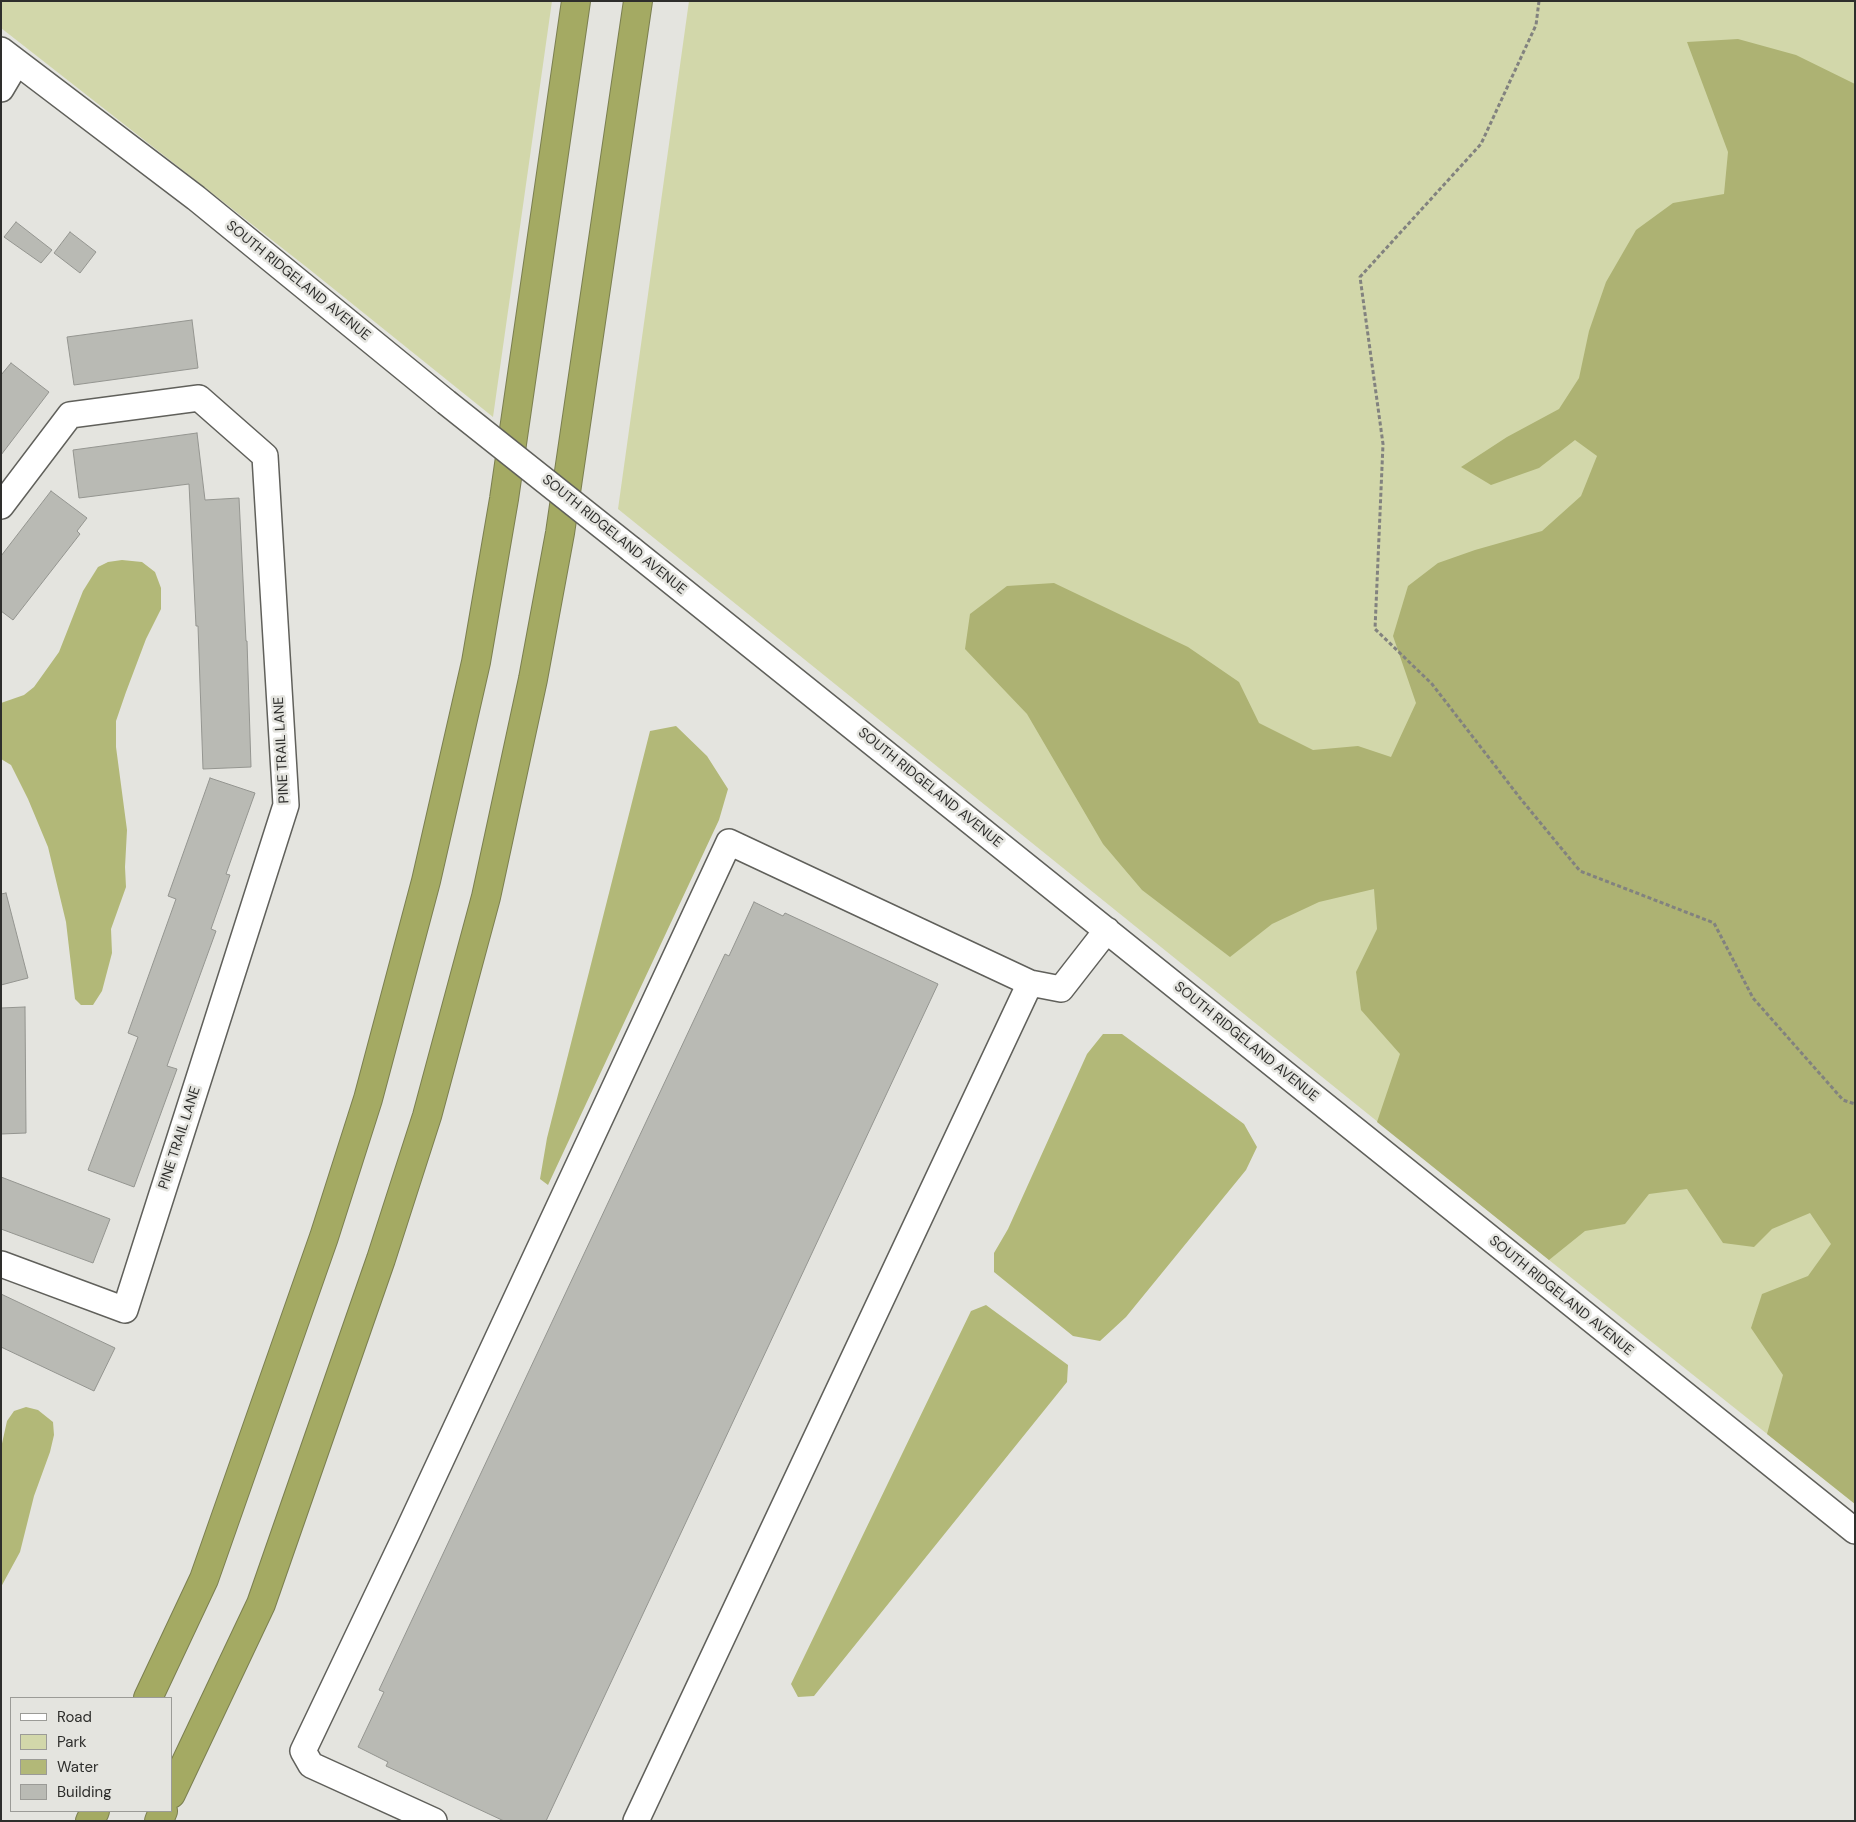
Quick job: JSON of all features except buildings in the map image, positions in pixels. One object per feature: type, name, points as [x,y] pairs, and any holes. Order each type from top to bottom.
[{"type":"highway","points":[[148,1697],[204,1579],[324,1237],[368,1099],[424,891],[476,662],[503,509],[576,1]]},
{"type":"highway","points":[[172,1792],[264,1594],[381,1259],[427,1116],[486,897],[533,679],[560,533],[638,1]]},
{"type":"street","points":[[1,89],[9,56]]},
{"type":"street","name":"SOUTH RIDGELAND AVENUE","points":[[9,56],[196,198],[446,402],[1107,930],[1855,1532]]},
{"type":"street","name":"PINE TRAIL LANE","points":[[1,506],[70,415],[199,398],[265,456],[286,805],[125,1310],[1,1264]]},
{"type":"street","points":[[434,1821],[311,1765],[303,1751],[729,842],[1030,983],[1061,989],[1107,930]]},
{"type":"street","points":[[636,1821],[1030,983]]},
{"type":"path","points":[[1539,1],[1536,24],[1481,144],[1360,277],[1383,444],[1375,629],[1432,684],[1520,798],[1580,871],[1714,923],[1753,998],[1843,1100],[1855,1104]]},
{"type":"green space","points":[[1,1],[552,1],[493,417],[309,269],[1,28]]},
{"type":"green space","points":[[689,1],[1855,1],[1855,1504],[1549,1260],[618,509]]},
{"type":"shaded area","points":[[1738,39],[1796,55],[1855,84],[1855,1504],[1767,1434],[1783,1375],[1751,1328],[1762,1294],[1808,1276],[1831,1244],[1810,1213],[1772,1229],[1754,1247],[1723,1243],[1687,1189],[1649,1194],[1625,1224],[1585,1231],[1549,1260],[1377,1122],[1400,1054],[1361,1010],[1356,972],[1377,929],[1374,889],[1319,902],[1272,924],[1230,957],[1142,890],[1103,844],[1027,714],[965,649],[970,614],[1007,586],[1054,583],[1188,647],[1239,682],[1259,723],[1313,750],[1358,746],[1391,757],[1416,703],[1393,636],[1408,586],[1438,563],[1475,550],[1542,531],[1581,496],[1597,456],[1575,440],[1539,468],[1491,485],[1461,467],[1507,437],[1559,409],[1579,378],[1589,331],[1606,282],[1636,230],[1673,203],[1724,194],[1728,152],[1687,42]]},
{"type":"water","points":[[122,560],[142,562],[155,572],[161,588],[161,609],[146,639],[116,721],[116,747],[127,830],[126,887],[111,929],[112,953],[102,991],[93,1005],[81,1005],[75,999],[66,922],[48,847],[28,799],[11,765],[1,759],[1,703],[24,695],[34,687],[59,652],[83,591],[98,567],[108,562]]},
{"type":"water","points":[[676,726],[707,756],[728,789],[719,820],[548,1185],[540,1179],[547,1138],[650,731]]},
{"type":"water","points":[[1103,1034],[1122,1034],[1244,1124],[1257,1147],[1246,1170],[1126,1317],[1100,1341],[1073,1336],[994,1272],[994,1253],[1008,1229],[1087,1054]]},
{"type":"water","points":[[986,1305],[1068,1365],[1067,1382],[814,1696],[798,1697],[791,1684],[971,1311]]},
{"type":"water","points":[[26,1407],[38,1410],[53,1422],[54,1435],[34,1496],[20,1552],[1,1587],[1,1448],[7,1421],[14,1411]]}]
